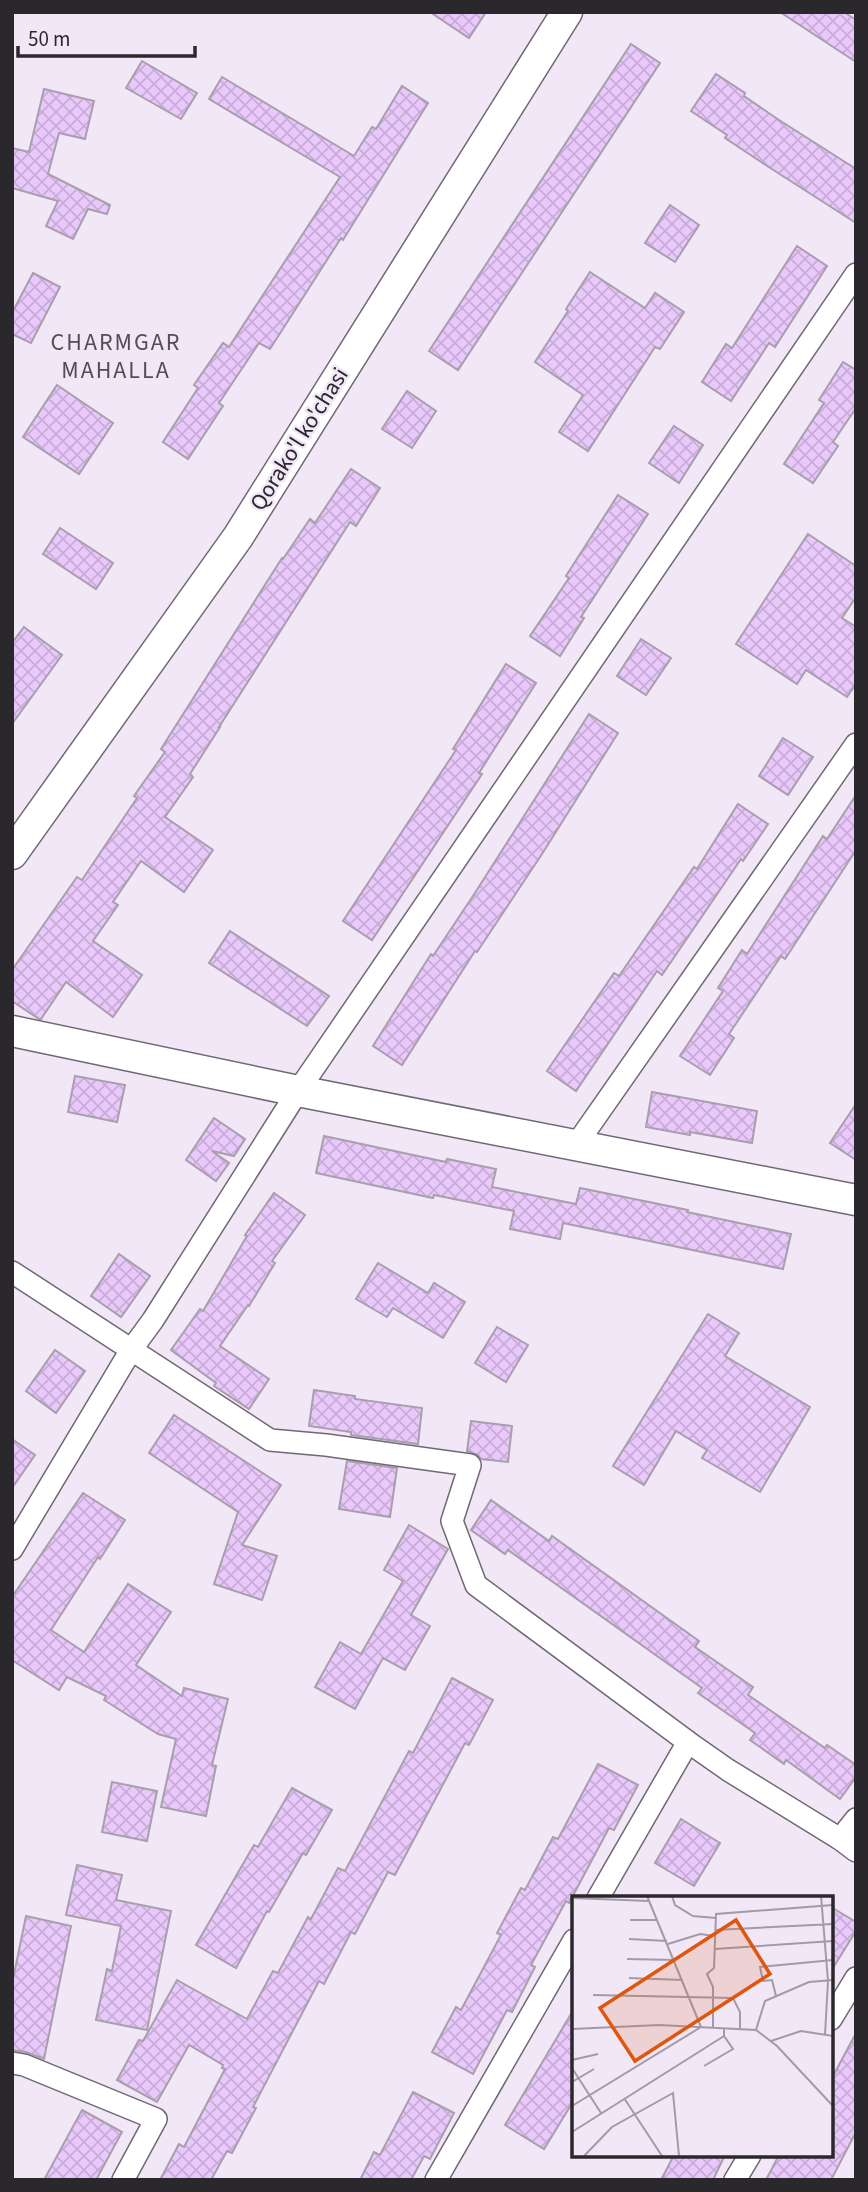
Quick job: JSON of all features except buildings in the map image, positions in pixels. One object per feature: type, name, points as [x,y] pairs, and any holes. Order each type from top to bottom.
[{"type":"street","name":"Qorako'l ko'chasi","points":[[12,854],[238,537],[567,12]]},
{"type":"street","points":[[12,1549],[131,1350],[153,1320],[298,1091],[856,274]]},
{"type":"street","points":[[576,1145],[856,744]]},
{"type":"street","points":[[12,1031],[298,1091],[856,1200]]},
{"type":"street","points":[[12,1272],[270,1440],[470,1465],[452,1521],[476,1585],[728,1770],[848,1845],[856,1819]]},
{"type":"street","points":[[599,1896],[688,1742]]},
{"type":"street","points":[[436,2180],[572,1943]]},
{"type":"street","points":[[833,2016],[856,1978]]},
{"type":"street","points":[[12,2063],[24,2065],[156,2119],[122,2180]]},
{"type":"street","points":[[735,2180],[749,2157]]},
{"type":"district","name":"CHARMGAR MAHALLA","points":[[116,356]]}]
